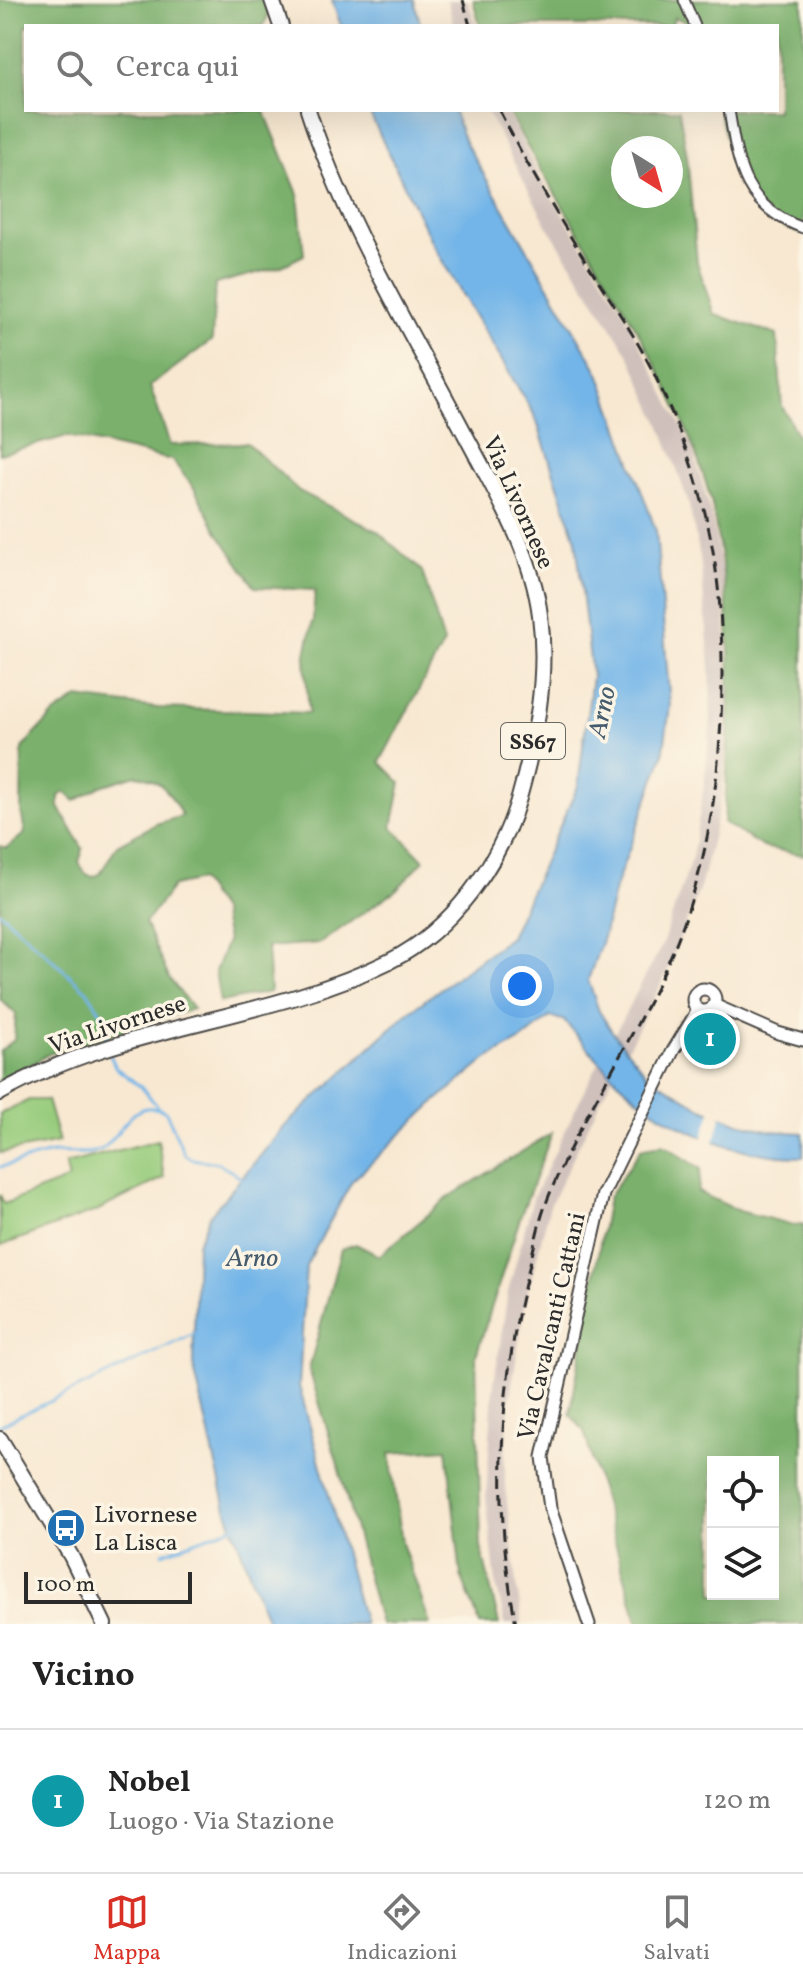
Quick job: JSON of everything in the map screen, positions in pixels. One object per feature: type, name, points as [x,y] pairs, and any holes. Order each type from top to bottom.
[{"type":"main road","points":[[272,0],[280,24]]},
{"type":"main road","name":"Via Livornese","points":[[0,1093],[30,1076],[109,1046],[288,999],[392,960],[426,936],[460,905],[491,866],[512,822],[539,718],[544,661],[540,613],[529,569],[480,464],[336,185],[309,112]]},
{"type":"main road","points":[[0,1439],[71,1556],[104,1624]]},
{"type":"street","points":[[684,0],[694,24]]},
{"type":"street","points":[[729,112],[740,170],[747,184],[761,204],[780,219],[803,228]]},
{"type":"street","points":[[699,990],[712,993],[714,1005],[707,1011],[698,1010],[693,1001],[694,995],[699,990]]},
{"type":"street","points":[[714,1005],[778,1033],[803,1040]]},
{"type":"street","name":"Via Cavalcanti Cattani","points":[[589,1624],[550,1508],[543,1457],[603,1194],[673,1051],[698,1010]]},
{"type":"shaded area","points":[[447,0],[468,0],[475,24],[453,24]]},
{"type":"shaded area","points":[[487,112],[506,112],[542,181],[621,307],[691,445],[711,514],[723,580],[729,726],[722,794],[701,885],[663,981],[550,1205],[526,1299],[510,1397],[505,1457],[505,1486],[522,1624],[505,1624],[496,1583],[486,1497],[493,1390],[508,1292],[533,1198],[585,1089],[662,945],[692,857],[711,721],[710,666],[700,556],[688,501],[663,431],[629,355],[548,227]]},
{"type":"green space","points":[[0,0],[265,0],[269,14],[264,24],[24,24],[24,112],[265,112],[298,194],[304,255],[280,267],[215,284],[212,340],[150,386],[170,445],[247,443],[299,491],[377,531],[422,571],[444,643],[380,762],[401,783],[392,827],[424,860],[396,890],[320,943],[267,947],[270,992],[220,1002],[215,971],[227,941],[221,911],[200,880],[173,886],[145,923],[169,978],[193,1009],[49,1054],[0,1083],[0,1051],[14,1040],[16,1014],[0,999],[0,846],[7,848],[25,833],[21,811],[22,748],[54,714],[78,698],[158,708],[309,713],[305,659],[315,590],[255,587],[219,534],[194,488],[172,460],[68,436],[0,454]],"holes":[[[136,775],[153,780],[165,789],[182,816],[156,824],[117,845],[100,874],[92,877],[84,872],[79,862],[83,849],[59,807],[59,796],[65,792],[75,801],[101,786]]]},
{"type":"green space","points":[[473,0],[803,0],[803,234],[766,215],[753,201],[735,168],[720,112],[779,112],[779,24],[686,24],[674,17],[672,24],[479,24]]},
{"type":"green space","points":[[508,112],[679,112],[687,156],[697,262],[714,314],[777,335],[782,406],[803,446],[803,855],[763,847],[724,823],[729,645],[723,574],[713,512],[693,445],[646,346]]},
{"type":"green space","points":[[29,1100],[47,1100],[59,1142],[0,1153],[0,1114]]},
{"type":"green space","points":[[552,1133],[521,1215],[476,1356],[481,1547],[499,1624],[480,1624],[461,1576],[447,1449],[390,1453],[402,1543],[430,1624],[380,1624],[309,1369],[341,1249],[356,1244],[379,1256],[449,1197]]},
{"type":"green space","points":[[158,1140],[164,1178],[96,1211],[0,1246],[0,1195],[4,1204],[69,1179],[65,1164]]},
{"type":"green space","points":[[663,1144],[701,1169],[698,1192],[739,1211],[794,1225],[803,1224],[803,1624],[638,1624],[584,1431],[570,1414],[608,1198],[641,1149]]},
{"type":"water","points":[[332,0],[414,0],[420,24],[340,24]]},
{"type":"water","name":"Arno","points":[[369,112],[454,112],[465,142],[599,373],[656,531],[670,706],[663,756],[616,885],[588,980],[599,1011],[648,1076],[702,1108],[739,1123],[771,1131],[803,1133],[803,1157],[757,1153],[734,1147],[669,1120],[622,1085],[563,1020],[550,1017],[523,1039],[487,1059],[436,1101],[352,1181],[306,1266],[299,1386],[364,1624],[268,1624],[226,1509],[193,1364],[197,1244],[210,1215],[286,1125],[405,1015],[510,937],[578,786],[592,677],[576,540],[535,416],[434,247]]},
{"type":"pier","points":[[712,1108],[723,1112],[713,1145],[702,1140]]},
{"type":"waterway","points":[[0,912],[87,991],[104,1017],[107,1038]]},
{"type":"waterway","points":[[109,1053],[116,1068],[141,1087],[159,1108]]},
{"type":"waterway","points":[[0,1167],[47,1154],[98,1151],[136,1112],[154,1108],[166,1112],[185,1155],[219,1163],[244,1180]]},
{"type":"waterway","points":[[0,1425],[196,1333]]},
{"type":"waterway","points":[[163,1553],[235,1526]]},
{"type":"railway","points":[[463,0],[469,24]]},
{"type":"railway","points":[[500,112],[555,212],[643,353],[676,423],[709,529],[719,596],[722,657],[715,787],[710,824],[692,899],[664,971],[559,1171],[542,1216],[520,1308],[511,1353],[502,1443],[504,1534],[516,1624]]},
{"type":"place","name":"Nobel","points":[[710,1039]]},
{"type":"place","name":"Livornese La Lisca","points":[[66,1528]]}]
